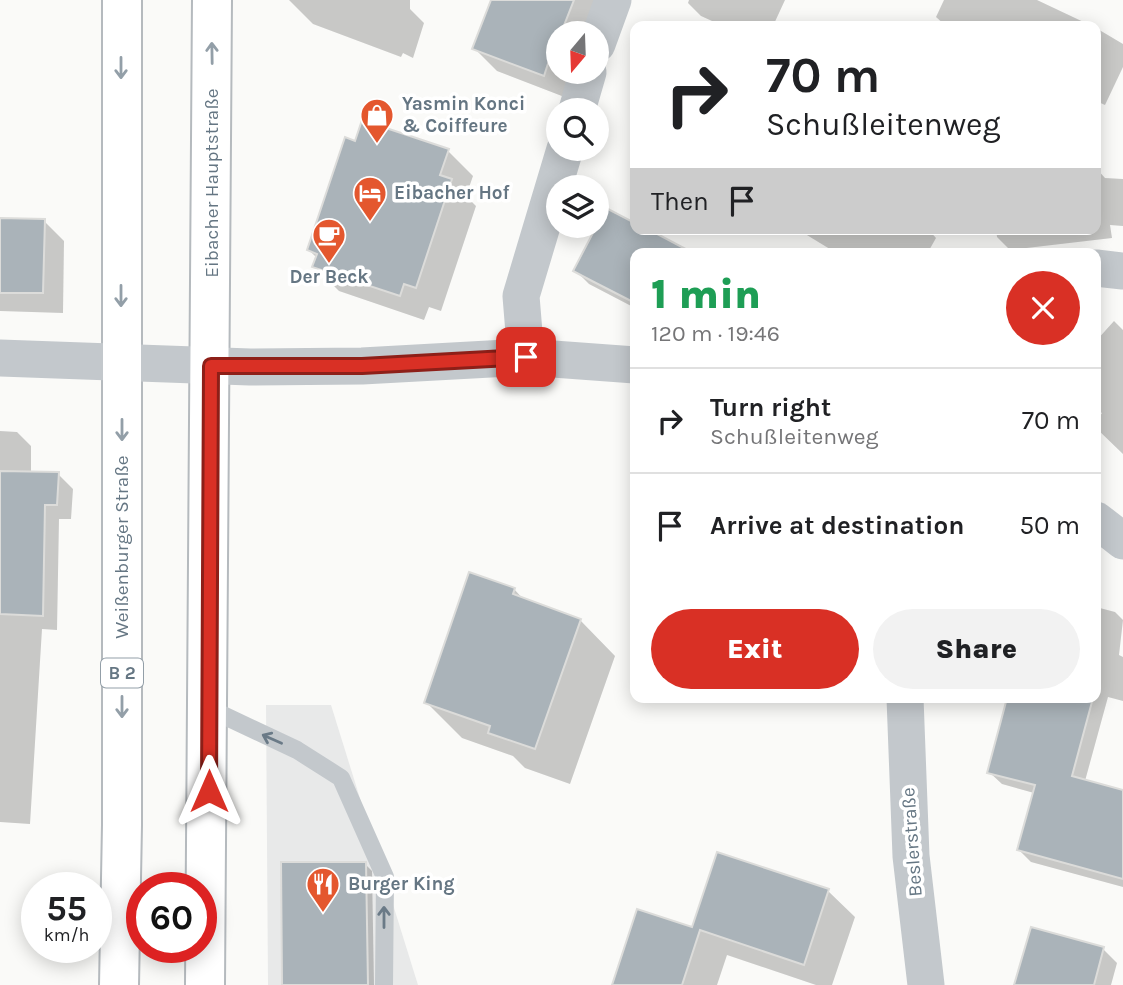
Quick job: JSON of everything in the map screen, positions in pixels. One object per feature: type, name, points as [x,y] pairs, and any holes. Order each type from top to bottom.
[{"type":"main road","name":"B 2","points":[[122,0],[122,362]]},
{"type":"main road","name":"Eibacher Hauptstraße","points":[[211,366],[212,0]]},
{"type":"main road","name":"Weißenburger Straße","points":[[119,985],[122,362]]},
{"type":"main road","points":[[205,985],[210,709],[211,366]]},
{"type":"street","points":[[605,21],[613,0]]},
{"type":"street","points":[[526,357],[521,296],[561,161]]},
{"type":"street","points":[[1101,269],[1123,271]]},
{"type":"street","points":[[0,358],[211,366],[362,366],[526,357],[630,365]]},
{"type":"street","points":[[1101,524],[1123,541]]},
{"type":"street","name":"Beslerstraße","points":[[905,703],[911,856],[926,985]]},
{"type":"lane","points":[[210,709],[298,750],[341,779],[385,877],[384,985]]},
{"type":"shaded area","points":[[266,705],[331,705],[418,985],[268,985]]},
{"type":"building","points":[[491,0],[574,0],[566,21],[546,21],[544,76],[472,49]]},
{"type":"building","points":[[362,120],[449,149],[440,175],[452,179],[416,288],[404,284],[400,296],[312,267],[317,254],[307,250],[345,137],[355,141]]},
{"type":"building","points":[[609,210],[630,220],[630,235],[659,235],[684,248],[630,248],[630,300],[573,271],[590,238],[609,238]]},
{"type":"building","points":[[0,218],[45,219],[43,293],[0,293]]},
{"type":"building","points":[[0,471],[59,472],[57,505],[45,505],[43,616],[0,614]]},
{"type":"building","points":[[469,572],[515,588],[513,594],[581,619],[535,749],[488,733],[490,726],[424,703]]},
{"type":"building","points":[[1006,703],[1092,703],[1072,776],[1123,790],[1123,879],[1017,850],[1035,785],[987,773]]},
{"type":"building","points":[[717,852],[829,889],[804,965],[700,930],[682,985],[612,985],[637,909],[692,927]]},
{"type":"building","points":[[281,862],[366,862],[368,985],[282,985]]},
{"type":"building","points":[[1031,927],[1104,947],[1094,985],[1014,985]]},
{"type":"place","name":"Yasmin Konci & Coiffeure","points":[[377,145]]},
{"type":"place","name":"Eibacher Hof","points":[[370,223]]},
{"type":"place","name":"Der Beck","points":[[329,265]]},
{"type":"place","name":"Burger King","points":[[323,914]]},
{"type":"route","points":[[209,791],[211,366],[362,366],[526,357]]}]
